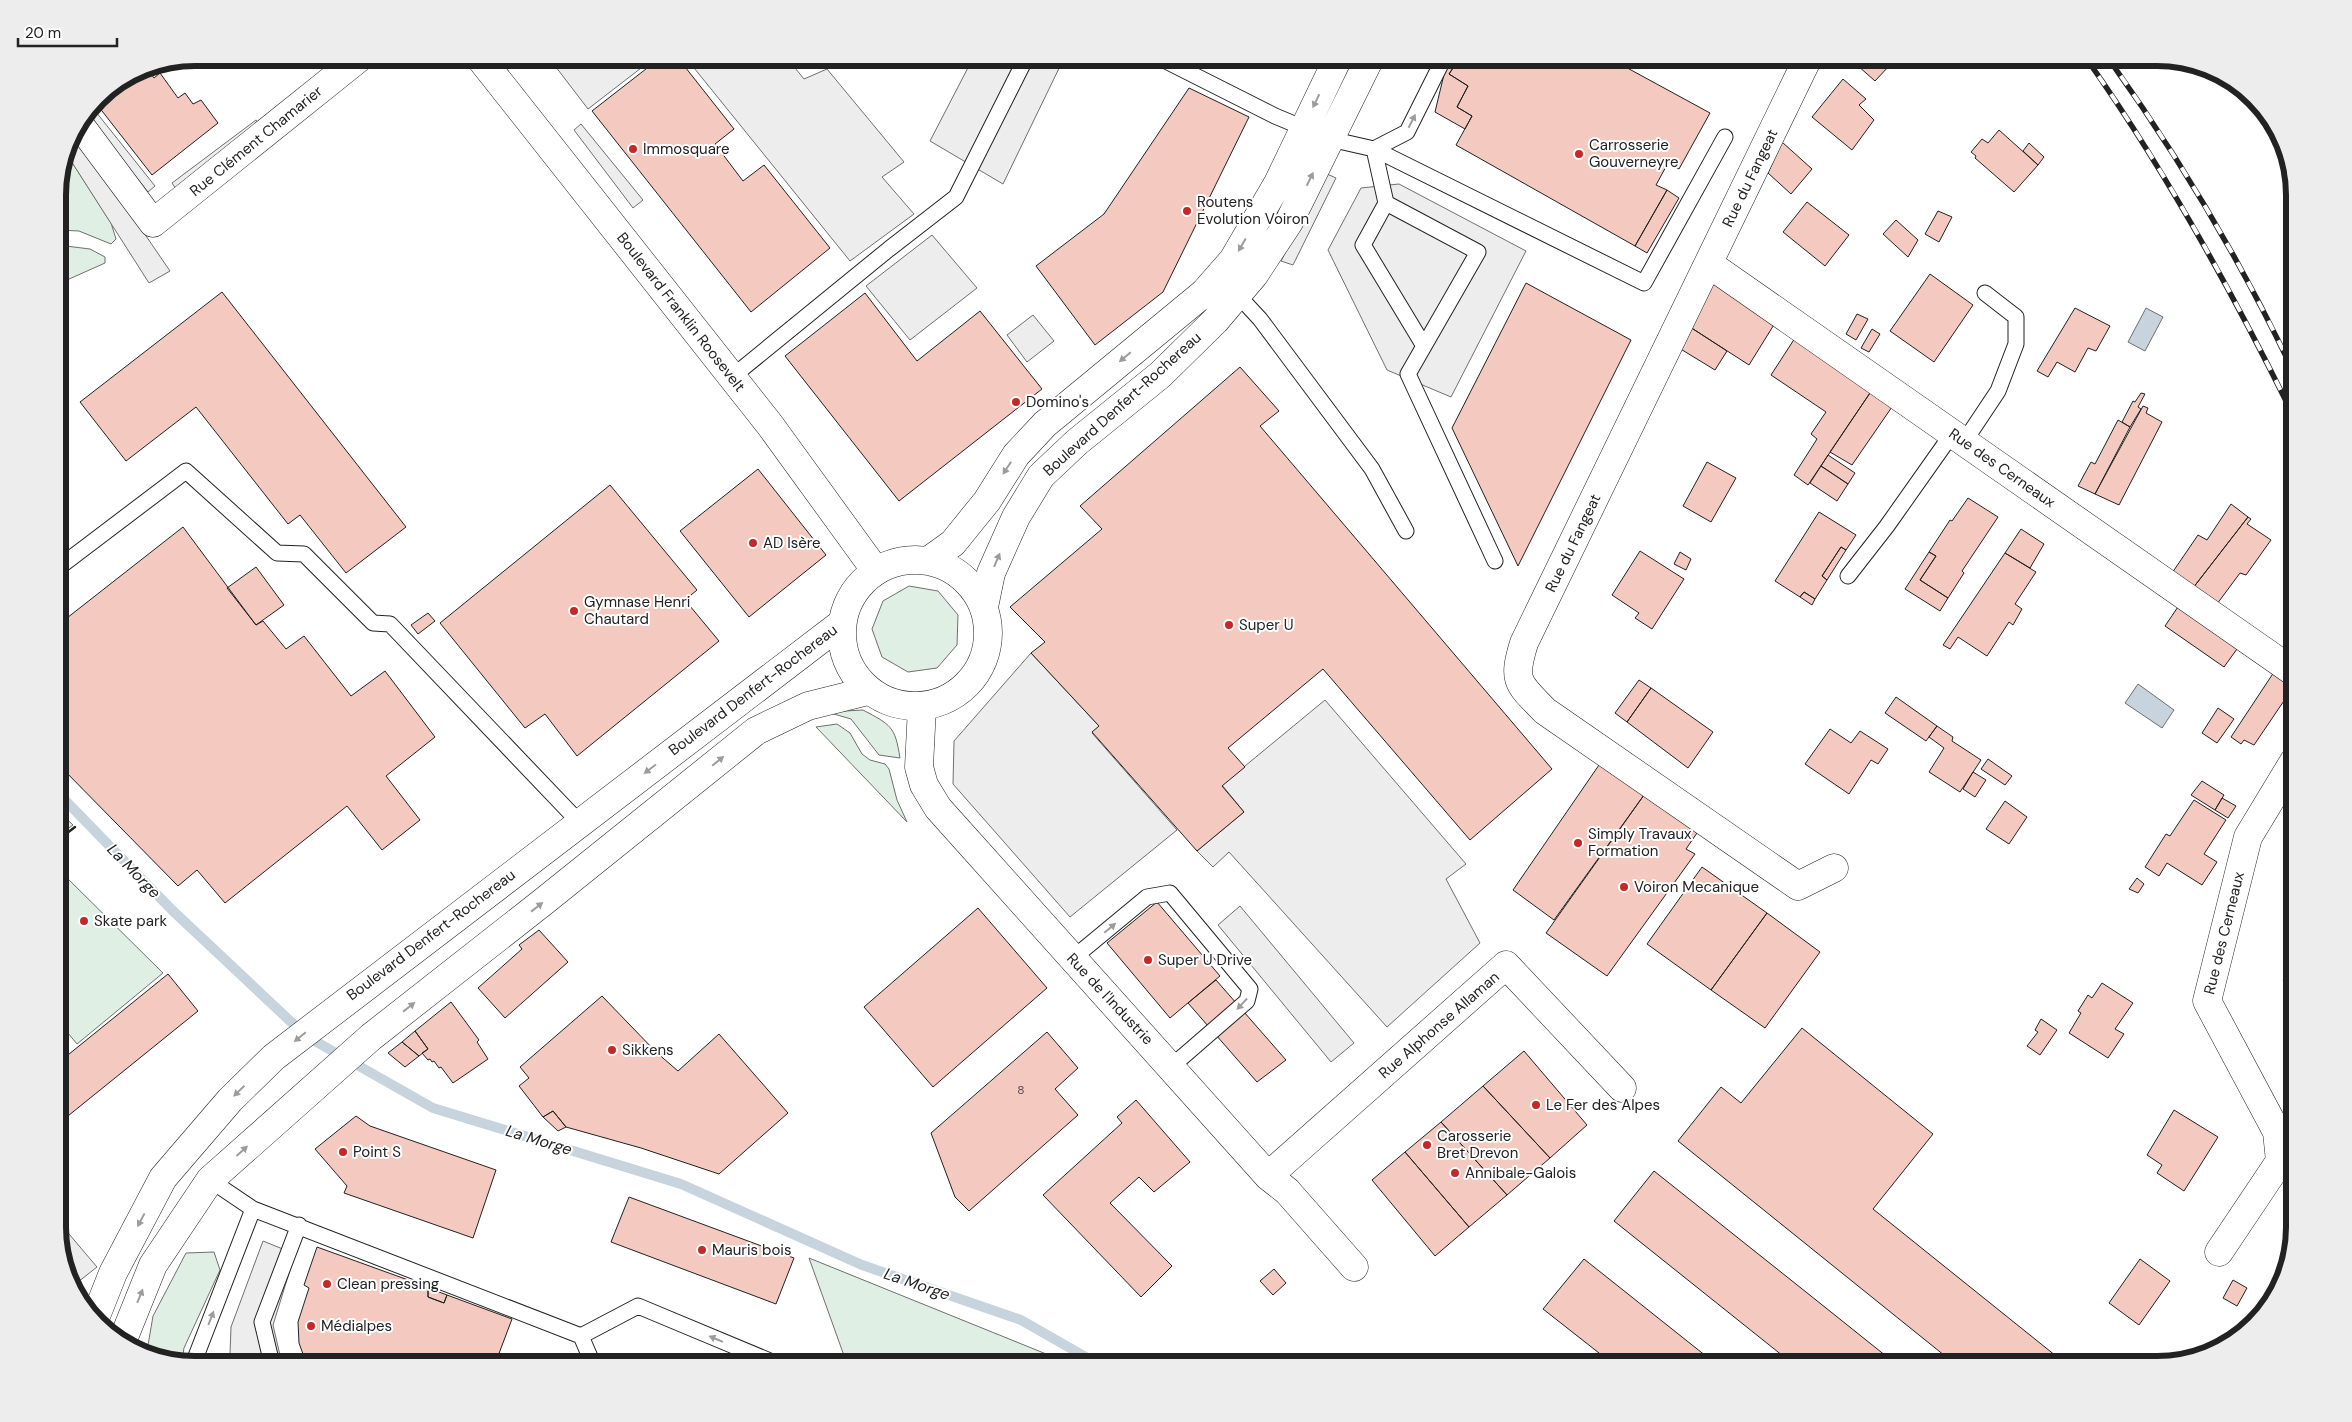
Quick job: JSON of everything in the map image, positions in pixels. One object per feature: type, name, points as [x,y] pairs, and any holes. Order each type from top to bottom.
[{"type":"street","name":"Boulevard Denfert-Rochereau","points":[[984,606],[971,585],[951,569],[928,561],[900,561],[876,571],[853,593],[842,623],[842,648],[852,672],[868,691],[893,704],[922,707],[954,696],[978,672],[988,640],[984,606],[992,573],[1016,517],[1041,476],[1077,442],[1160,375],[1215,321],[1228,285],[1233,260],[1278,183],[1334,66]]},
{"type":"street","name":"Boulevard Denfert-Rochereau","points":[[928,561],[953,544],[987,501],[1016,455],[1045,424],[1204,293],[1254,275],[1289,222],[1366,66]]},
{"type":"street","name":"Rue du Fangeat","points":[[1804,66],[1524,643],[1517,665],[1520,685],[1545,711],[1798,886],[1834,868]]},
{"type":"street","name":"Rue Clément Chamarier","points":[[84,131],[153,223],[347,67]]},
{"type":"street","name":"Boulevard Franklin Roosevelt","points":[[487,67],[770,425],[876,571]]},
{"type":"street","name":"Rue des Cerneaux","points":[[1709,264],[2285,666]]},
{"type":"street","name":"Boulevard Denfert-Rochereau","points":[[98,1311],[113,1274],[163,1178],[230,1100],[274,1057],[579,822],[842,623]]},
{"type":"street","points":[[125,1334],[153,1265],[210,1180],[371,1037],[544,902],[756,730],[808,706],[868,691]]},
{"type":"street","name":"Rue de l'Industrie","points":[[922,707],[919,767],[924,785],[938,808],[1072,959],[1172,1066],[1268,1176],[1287,1191],[1354,1267]]},
{"type":"street","name":"Rue des Cerneaux","points":[[2218,1252],[2280,1161],[2277,1132],[2207,1001],[2248,837],[2286,775]]},
{"type":"street","name":"Rue Alphonse Allaman","points":[[1268,1176],[1506,965],[1622,1088]]},
{"type":"lane","points":[[1177,66],[1275,116],[1330,139],[1374,149],[1644,283],[1725,137]]},
{"type":"lane","points":[[1374,149],[1407,132],[1440,66]]},
{"type":"lane","points":[[732,377],[956,196],[1022,67]]},
{"type":"lane","points":[[1374,149],[1386,203],[1363,245],[1424,346]]},
{"type":"lane","points":[[1386,203],[1478,252],[1408,374],[1495,561]]},
{"type":"lane","points":[[1228,285],[1260,319],[1372,469],[1406,531]]},
{"type":"lane","points":[[1848,576],[1998,391],[2016,344],[2016,317],[1985,293]]},
{"type":"lane","points":[[67,561],[186,471],[277,553],[304,554],[373,622],[390,624],[579,822]]},
{"type":"lane","points":[[1072,959],[1147,897],[1170,893],[1250,989],[1248,1001],[1172,1066]]},
{"type":"lane","points":[[210,1180],[253,1209],[299,1225],[581,1336],[590,1356]]},
{"type":"lane","points":[[196,1356],[253,1209]]},
{"type":"lane","points":[[270,1356],[262,1322],[299,1225]]},
{"type":"lane","points":[[581,1336],[638,1306],[758,1356]]},
{"type":"green space","points":[[71,161],[111,223],[116,239],[111,244],[79,231],[67,230],[67,187]]},
{"type":"green space","points":[[67,246],[90,249],[105,257],[105,263],[67,280]]},
{"type":"green space","points":[[909,586],[938,591],[958,615],[957,645],[937,668],[908,672],[882,657],[872,629],[883,601]]},
{"type":"green space","points":[[863,710],[886,723],[890,728],[896,739],[900,758],[879,755],[851,719],[827,712]]},
{"type":"green space","points":[[837,724],[850,733],[862,754],[870,760],[885,764],[889,769],[897,800],[907,822],[816,727]]},
{"type":"green space","points":[[67,819],[73,825],[67,829]]},
{"type":"green space","name":"Skate park","points":[[67,878],[163,973],[77,1044],[67,1032]]},
{"type":"green space","points":[[214,1252],[220,1270],[184,1348],[183,1355],[148,1347],[153,1316],[186,1253]]},
{"type":"green space","points":[[809,1258],[1051,1356],[844,1356]]},
{"type":"shaded area","points":[[556,67],[643,67],[588,109]]},
{"type":"shaded area","points":[[693,67],[794,67],[804,79],[827,69],[904,162],[882,177],[914,214],[850,261]]},
{"type":"shaded area","points":[[969,67],[1060,67],[1003,184],[930,141]]},
{"type":"shaded area","points":[[97,113],[155,186],[148,192],[91,120]]},
{"type":"shaded area","points":[[256,120],[262,128],[178,192],[172,183]]},
{"type":"shaded area","points":[[581,124],[643,200],[633,208],[574,130]]},
{"type":"shaded area","points":[[80,139],[170,271],[149,283],[71,161]]},
{"type":"shaded area","points":[[1327,174],[1336,178],[1293,265],[1281,261]]},
{"type":"shaded area","points":[[1399,184],[1526,251],[1451,397],[1387,370],[1328,250],[1361,188]]},
{"type":"shaded area","points":[[932,235],[977,288],[910,340],[866,286]]},
{"type":"shaded area","points":[[2146,308],[2163,317],[2145,351],[2128,342]]},
{"type":"shaded area","points":[[1033,315],[1054,341],[1027,362],[1007,335]]},
{"type":"shaded area","points":[[1031,653],[1099,726],[1092,733],[1177,830],[1070,917],[953,784],[954,741]]},
{"type":"shaded area","points":[[2138,684],[2174,710],[2162,728],[2125,703]]},
{"type":"shaded area","points":[[1325,700],[1466,864],[1446,879],[1480,943],[1387,1027],[1229,852],[1213,867],[1197,851],[1244,812],[1222,785]]},
{"type":"shaded area","points":[[1240,906],[1354,1043],[1331,1062],[1218,925]]},
{"type":"shaded area","points":[[67,1232],[97,1267],[79,1281],[69,1252]]},
{"type":"shaded area","points":[[263,1241],[295,1254],[273,1325],[280,1356],[231,1356],[231,1327]]},
{"type":"building","points":[[1447,66],[1454,66],[1449,74],[1468,86],[1457,107],[1472,116],[1465,129],[1435,112]]},
{"type":"building","name":"Carrosserie Gouverneyre","points":[[1454,66],[1624,66],[1710,113],[1679,169],[1668,163],[1656,185],[1667,190],[1635,246],[1456,145],[1472,116],[1457,107],[1468,86],[1449,74]]},
{"type":"building","points":[[1858,66],[1889,66],[1875,81]]},
{"type":"building","points":[[649,67],[685,67],[734,129],[715,144],[743,181],[764,165],[830,248],[751,312],[592,111]]},
{"type":"building","points":[[160,73],[178,98],[185,93],[193,104],[201,100],[218,123],[152,175],[100,109],[110,98],[131,84],[151,74],[154,78]]},
{"type":"building","points":[[1843,79],[1866,99],[1859,105],[1874,120],[1852,150],[1812,117]]},
{"type":"building","points":[[1189,88],[1249,117],[1163,292],[1095,345],[1036,266],[1104,214]]},
{"type":"building","points":[[1999,130],[2038,165],[2014,192],[1975,158],[1976,156],[1971,152],[1982,139],[1988,143]]},
{"type":"building","points":[[1782,142],[1812,169],[1791,194],[1768,173]]},
{"type":"building","points":[[2029,143],[2044,157],[2038,165],[2023,151]]},
{"type":"building","points":[[1667,190],[1679,198],[1647,253],[1635,246]]},
{"type":"building","points":[[1807,202],[1849,235],[1825,266],[1783,232]]},
{"type":"building","points":[[1938,211],[1952,217],[1939,242],[1925,234]]},
{"type":"building","points":[[1896,220],[1918,240],[1908,257],[1883,234]]},
{"type":"building","points":[[1930,274],[1973,305],[1934,362],[1890,331]]},
{"type":"building","points":[[1713,282],[1775,323],[1749,365],[1690,327]]},
{"type":"building","points":[[1526,283],[1631,340],[1518,566],[1452,428]]},
{"type":"building","points":[[222,292],[406,527],[346,573],[300,515],[288,524],[196,407],[126,461],[80,402]]},
{"type":"building","points":[[865,293],[917,361],[980,311],[1042,389],[899,501],[785,356]]},
{"type":"building","points":[[2075,308],[2110,326],[2096,351],[2088,348],[2075,372],[2057,362],[2048,377],[2037,371]]},
{"type":"building","points":[[1857,314],[1868,319],[1856,340],[1846,334]]},
{"type":"building","points":[[1690,327],[1727,351],[1715,370],[1679,348]]},
{"type":"building","points":[[1872,329],[1880,334],[1869,352],[1861,348]]},
{"type":"building","points":[[1795,338],[1872,390],[1808,485],[1794,475],[1817,439],[1811,434],[1826,412],[1771,375]]},
{"type":"building","name":"Super U","points":[[1240,367],[1279,411],[1260,426],[1552,769],[1470,840],[1323,669],[1228,748],[1245,767],[1222,786],[1244,812],[1197,851],[1092,732],[1099,726],[1031,653],[1045,642],[1010,607],[1102,529],[1080,506]]},
{"type":"building","points":[[1872,390],[1894,404],[1852,465],[1830,452]]},
{"type":"building","points":[[2141,393],[2145,394],[2138,407],[2141,409],[2130,427],[2122,422],[2133,401],[2135,402]]},
{"type":"building","points":[[2143,406],[2148,408],[2146,413],[2162,422],[2119,505],[2095,494]]},
{"type":"building","points":[[2118,420],[2130,427],[2095,494],[2078,486],[2091,462],[2095,464]]},
{"type":"building","points":[[1828,455],[1855,473],[1848,484],[1821,466]]},
{"type":"building","points":[[1707,462],[1736,478],[1711,522],[1683,506]]},
{"type":"building","points":[[1821,466],[1848,484],[1837,501],[1810,483]]},
{"type":"building","name":"AD Isère","points":[[758,469],[826,555],[749,617],[680,531]]},
{"type":"building","name":"Gymnase Henri Chautard","points":[[610,485],[697,590],[685,600],[719,641],[577,756],[545,714],[525,728],[440,623]]},
{"type":"building","points":[[1968,498],[1998,517],[1962,571],[1964,573],[1948,598],[1920,580],[1936,556],[1929,552],[1950,520],[1952,521]]},
{"type":"building","points":[[2231,504],[2248,517],[2193,588],[2172,573],[2198,535],[2207,540]]},
{"type":"building","points":[[1819,512],[1856,535],[1846,550],[1841,547],[1822,576],[1827,580],[1815,599],[1804,592],[1800,597],[1775,581]]},
{"type":"building","points":[[2248,517],[2251,519],[2247,524],[2271,540],[2246,575],[2240,573],[2217,604],[2193,588]]},
{"type":"building","points":[[183,527],[256,625],[263,621],[286,649],[304,636],[351,696],[385,671],[435,737],[386,776],[420,820],[382,850],[347,806],[225,903],[197,870],[178,886],[67,773],[67,618]]},
{"type":"building","points":[[2021,529],[2044,544],[2030,568],[2005,553]]},
{"type":"building","points":[[1841,547],[1846,550],[1827,580],[1822,576]]},
{"type":"building","points":[[1640,551],[1684,579],[1652,629],[1635,618],[1639,613],[1612,595]]},
{"type":"building","points":[[1680,552],[1691,559],[1686,570],[1674,564]]},
{"type":"building","points":[[1929,552],[1936,556],[1920,580],[1948,598],[1940,611],[1905,589]]},
{"type":"building","points":[[2005,553],[2036,572],[2015,604],[2022,609],[2013,625],[2009,622],[1987,656],[1958,637],[1950,649],[1943,645]]},
{"type":"building","points":[[256,567],[284,605],[256,625],[227,588]]},
{"type":"building","points":[[1804,592],[1815,599],[1812,605],[1800,597]]},
{"type":"building","points":[[2182,601],[2242,642],[2224,667],[2165,626]]},
{"type":"building","points":[[428,613],[435,621],[418,634],[411,625]]},
{"type":"building","points":[[2278,666],[2285,672],[2285,699],[2254,745],[2244,740],[2241,744],[2231,737]]},
{"type":"building","points":[[1639,680],[1651,688],[1627,722],[1615,713]]},
{"type":"building","points":[[1651,688],[1713,732],[1688,768],[1627,722]]},
{"type":"building","points":[[1896,697],[1937,726],[1926,741],[1885,713]]},
{"type":"building","points":[[2218,708],[2234,719],[2217,743],[2202,733]]},
{"type":"building","points":[[1937,726],[1953,737],[1952,741],[1981,760],[1960,792],[1929,772],[1944,748],[1929,737]]},
{"type":"building","points":[[1830,729],[1851,743],[1860,731],[1888,749],[1878,764],[1871,760],[1849,794],[1805,764]]},
{"type":"building","points":[[1988,759],[2012,776],[2005,785],[1981,769]]},
{"type":"building","name":"Simply Travaux Formation","points":[[1599,765],[1644,795],[1554,920],[1513,890]]},
{"type":"building","points":[[1973,772],[1986,780],[1975,797],[1963,789]]},
{"type":"building","points":[[2202,781],[2224,795],[2215,810],[2191,795]]},
{"type":"building","name":"Voiron Mecanique","points":[[1644,795],[1697,833],[1686,849],[1695,854],[1607,976],[1546,933]]},
{"type":"building","points":[[2222,798],[2236,806],[2228,818],[2215,810]]},
{"type":"building","points":[[2194,800],[2226,820],[2204,854],[2217,862],[2202,885],[2167,863],[2159,876],[2145,867],[2166,834],[2170,836]]},
{"type":"building","points":[[2005,801],[2027,817],[2009,844],[1986,829]]},
{"type":"building","points":[[1702,867],[1767,913],[1711,990],[1647,944]]},
{"type":"building","points":[[2137,878],[2144,884],[2138,893],[2129,889]]},
{"type":"building","points":[[1157,902],[1220,976],[1170,1018],[1107,943]]},
{"type":"building","points":[[978,908],[1047,988],[933,1087],[864,1007]]},
{"type":"building","points":[[1767,913],[1820,952],[1765,1028],[1711,990]]},
{"type":"building","points":[[539,930],[568,962],[505,1018],[478,988],[522,949],[519,945]]},
{"type":"building","points":[[168,974],[198,1011],[67,1117],[67,1056]]},
{"type":"building","points":[[1216,980],[1286,1060],[1257,1082],[1188,1003]]},
{"type":"building","points":[[2102,983],[2133,1003],[2115,1029],[2124,1034],[2108,1058],[2069,1033],[2081,1013],[2078,1011],[2088,995],[2092,998]]},
{"type":"building","points":[[602,996],[656,1052],[678,1071],[719,1034],[788,1113],[719,1174],[641,1148],[566,1127],[553,1111],[543,1117],[519,1086],[529,1078],[520,1067]]},
{"type":"building","points":[[451,1002],[479,1040],[477,1042],[488,1059],[453,1083],[441,1067],[439,1068],[434,1061],[428,1060],[422,1053],[428,1049],[415,1031]]},
{"type":"building","points":[[2041,1019],[2057,1030],[2040,1055],[2027,1046],[2038,1032],[2035,1030]]},
{"type":"building","points":[[1802,1028],[1933,1134],[1873,1209],[2056,1356],[1945,1356],[1678,1141],[1721,1087],[1741,1103]]},
{"type":"building","points":[[415,1031],[428,1049],[419,1056],[402,1042]]},
{"type":"building","points":[[1047,1032],[1078,1068],[1055,1089],[1078,1115],[969,1211],[955,1197],[931,1133]]},
{"type":"building","points":[[402,1042],[419,1056],[405,1067],[388,1053]]},
{"type":"building","name":"Le Fer des Alpes","points":[[1524,1051],[1587,1125],[1550,1158],[1483,1086]]},
{"type":"building","points":[[1483,1086],[1550,1158],[1507,1195],[1441,1122]]},
{"type":"building","points":[[1136,1100],[1190,1162],[1154,1192],[1139,1177],[1110,1203],[1172,1266],[1141,1297],[1043,1195],[1122,1123],[1117,1117]]},
{"type":"building","points":[[2174,1110],[2218,1137],[2184,1191],[2157,1173],[2162,1165],[2147,1155]]},
{"type":"building","points":[[553,1111],[566,1127],[558,1131],[543,1117]]},
{"type":"building","points":[[356,1116],[370,1126],[496,1170],[473,1238],[344,1193],[347,1186],[315,1149]]},
{"type":"building","name":"Annibale-Galois","points":[[1441,1122],[1507,1195],[1469,1227],[1405,1152]]},
{"type":"building","points":[[1405,1152],[1469,1227],[1435,1256],[1372,1180]]},
{"type":"building","points":[[1654,1171],[1886,1356],[1783,1356],[1614,1221]]},
{"type":"building","name":"Mauris bois","points":[[629,1197],[794,1258],[776,1304],[611,1242]]},
{"type":"building","points":[[317,1247],[411,1281],[414,1287],[419,1285],[428,1288],[428,1297],[444,1303],[447,1295],[512,1319],[498,1356],[305,1356],[299,1343],[298,1322],[309,1288],[304,1285]]},
{"type":"building","points":[[1584,1259],[1706,1356],[1603,1356],[1543,1309]]},
{"type":"building","points":[[2140,1259],[2170,1281],[2139,1325],[2109,1303]]},
{"type":"building","points":[[1274,1269],[1286,1283],[1273,1295],[1260,1281]]},
{"type":"building","points":[[2233,1280],[2247,1288],[2237,1306],[2223,1298]]},
{"type":"building","points":[[428,1288],[447,1295],[444,1303],[428,1297]]},
{"type":"waterway","name":"La Morge","points":[[67,802],[172,910],[306,1036],[433,1108],[681,1184],[862,1265],[1021,1320],[1084,1356]]},
{"type":"railway","points":[[2091,66],[2144,144],[2197,233],[2247,324],[2285,400]]},
{"type":"railway","points":[[2114,66],[2160,134],[2208,211],[2253,291],[2285,355]]},
{"type":"wall","points":[[67,833],[75,827]]},
{"type":"place","name":"Immosquare","points":[[633,149]]},
{"type":"place","name":"Carrosserie Gouverneyre","points":[[1579,154]]},
{"type":"place","name":"Routens Evolution Voiron","points":[[1187,211]]},
{"type":"place","name":"Domino's","points":[[1016,402]]},
{"type":"place","name":"AD Isère","points":[[753,543]]},
{"type":"place","name":"Gymnase Henri Chautard","points":[[574,611]]},
{"type":"place","name":"Super U","points":[[1229,625]]},
{"type":"place","name":"Simply Travaux Formation","points":[[1578,843]]},
{"type":"place","name":"Voiron Mecanique","points":[[1624,887]]},
{"type":"place","name":"Skate park","points":[[84,921]]},
{"type":"place","name":"Super U Drive","points":[[1148,960]]},
{"type":"place","name":"Sikkens","points":[[612,1050]]},
{"type":"place","name":"Le Fer des Alpes","points":[[1536,1105]]},
{"type":"place","name":"Carosserie Bret Drevon","points":[[1427,1145]]},
{"type":"place","name":"Point S","points":[[343,1152]]},
{"type":"place","name":"Annibale-Galois","points":[[1455,1173]]},
{"type":"place","name":"Mauris bois","points":[[702,1250]]},
{"type":"place","name":"Clean pressing","points":[[327,1284]]},
{"type":"place","name":"Médialpes","points":[[311,1326]]}]
